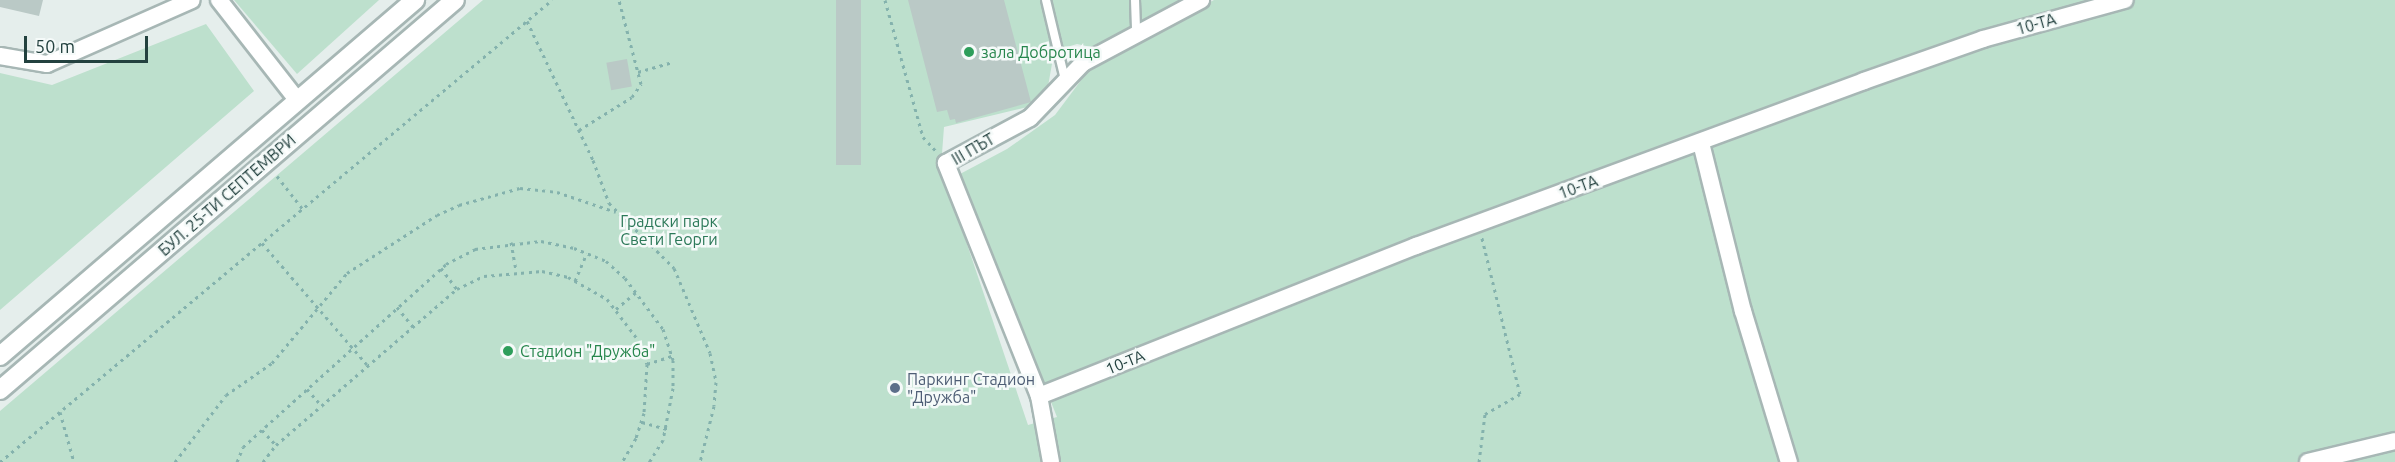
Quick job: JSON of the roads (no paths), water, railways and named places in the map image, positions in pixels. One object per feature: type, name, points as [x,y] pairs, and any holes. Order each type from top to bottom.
[{"type":"main road","name":"БУЛ. 25-ТИ СЕПТЕМВРИ","points":[[0,356],[415,0]]},
{"type":"main road","name":"БУЛ. 25-ТИ СЕПТЕМВРИ","points":[[0,390],[455,0]]},
{"type":"street","points":[[0,56],[47,64],[192,0]]},
{"type":"street","points":[[219,0],[298,101]]},
{"type":"street","name":"ІІІ ПЪТ","points":[[1051,462],[1039,396],[946,163],[1030,118],[1083,63],[1201,0]]},
{"type":"street","name":"10-ТА","points":[[1039,396],[1479,223],[1983,39],[2125,0]]},
{"type":"street","points":[[1701,142],[1743,311],[1789,462]]},
{"type":"street","points":[[2308,462],[2395,441]]},
{"type":"lane","points":[[1046,0],[1065,80]]},
{"type":"lane","points":[[1135,0],[1136,34]]},
{"type":"place","name":"зала Добротица","points":[[969,52]]},
{"type":"place","name":"Стадион \"Дружба\"","points":[[508,351]]},
{"type":"place","name":"Паркинг Стадион \"Дружба\"","points":[[895,388]]},
{"type":"park label","name":"Градски парк Свети Георги","points":[[669,230]]}]
